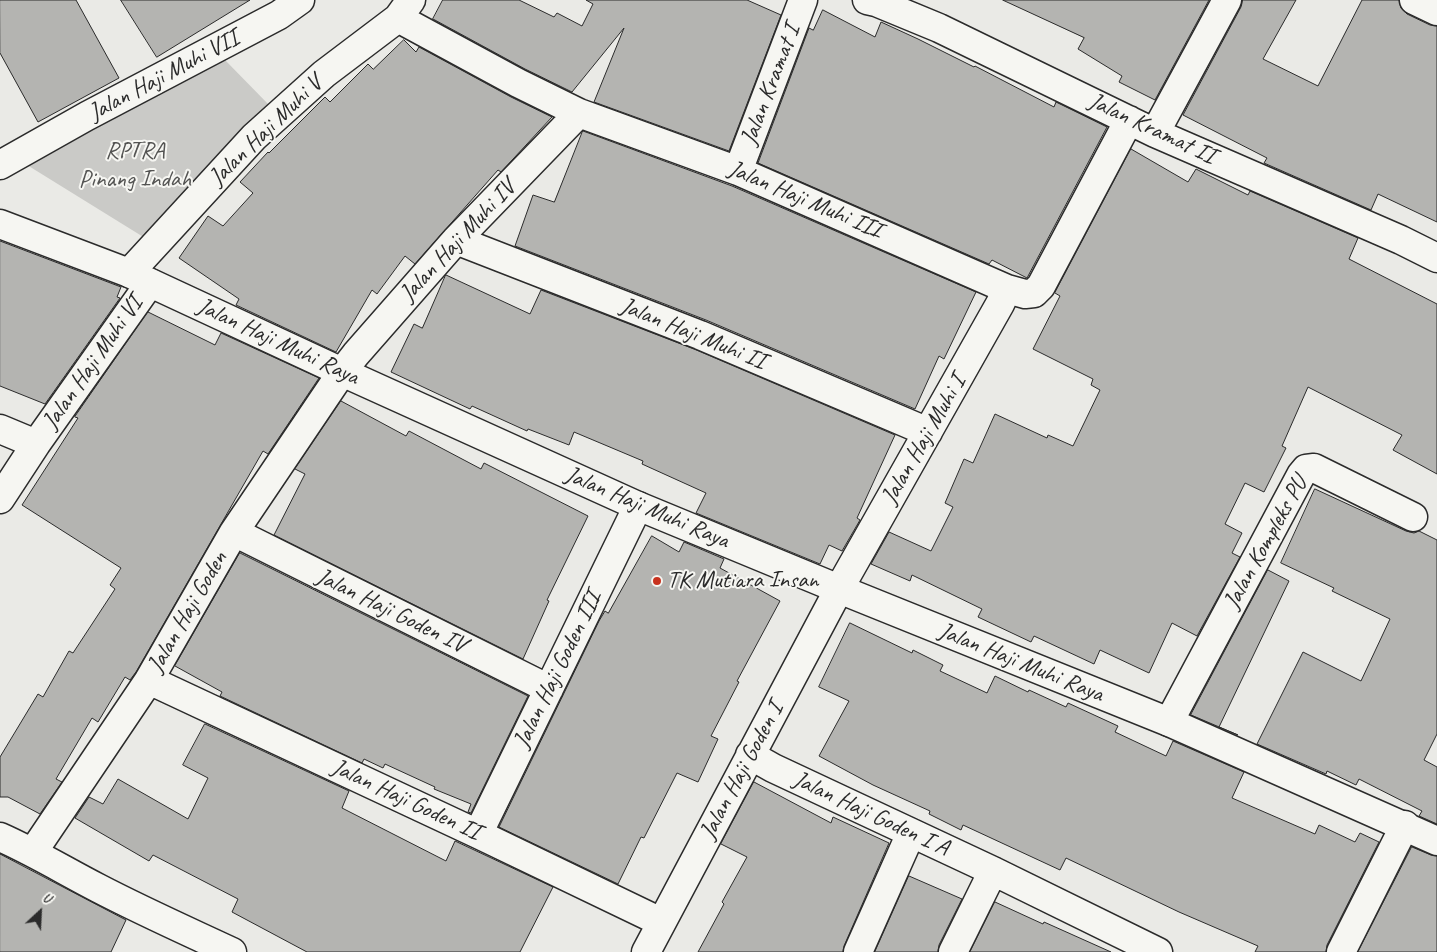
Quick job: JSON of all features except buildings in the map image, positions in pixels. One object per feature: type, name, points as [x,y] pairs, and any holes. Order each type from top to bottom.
[{"type":"street","name":"Jalan Haji Muhi VII","points":[[0,165],[87,116],[279,15],[300,0]]},
{"type":"street","name":"Jalan Kramat I","points":[[738,171],[803,0]]},
{"type":"street","name":"Jalan Kramat II","points":[[867,0],[939,28],[1129,120],[1401,240],[1437,258]]},
{"type":"street","points":[[1156,132],[1227,0]]},
{"type":"street","points":[[1414,0],[1437,11]]},
{"type":"street","name":"Jalan Haji Muhi III","points":[[405,9],[518,83],[579,113],[738,171],[1007,289],[1025,294],[1034,293],[1040,286],[1129,120]]},
{"type":"street","name":"Jalan Haji Muhi V","points":[[139,278],[254,137],[324,74],[405,9]]},
{"type":"street","name":"Jalan Haji Muhi IV","points":[[342,372],[456,240],[579,113]]},
{"type":"street","name":"Jalan Haji Muhi Raya","points":[[0,224],[139,278],[638,506],[1169,722],[1437,840]]},
{"type":"street","name":"Jalan Haji Muhi II","points":[[456,240],[700,335],[928,432]]},
{"type":"street","name":"Jalan Haji Muhi VI","points":[[0,499],[139,278]]},
{"type":"street","name":"Jalan Haji Muhi I","points":[[839,589],[1007,289]]},
{"type":"street","name":"Jalan Haji Goden","points":[[33,852],[149,680],[234,532],[342,372]]},
{"type":"street","name":"Jalan Haji Muhi VI","points":[[0,429],[36,444]]},
{"type":"street","name":"Jalan Kompleks PU","points":[[1169,722],[1301,475],[1306,469],[1314,468],[1413,517]]},
{"type":"street","name":"Jalan Haji Goden III","points":[[478,834],[638,506]]},
{"type":"street","name":"Jalan Haji Goden IV","points":[[234,532],[548,689]]},
{"type":"street","name":"Jalan Haji Goden I","points":[[646,952],[839,589]]},
{"type":"street","name":"Jalan Haji Goden II","points":[[149,680],[661,922]]},
{"type":"street","name":"Jalan Haji Goden I A","points":[[750,755],[773,768],[993,871],[1158,952]]},
{"type":"street","points":[[1341,952],[1405,826]]},
{"type":"street","points":[[858,952],[911,833]]},
{"type":"street","points":[[0,837],[33,852],[155,917],[232,952]]},
{"type":"street","points":[[953,952],[993,871]]},
{"type":"green space","name":"RPTRA Pinang Indah","points":[[225,60],[270,106],[145,238],[19,160]]},
{"type":"place","name":"TK Mutiara Insan","points":[[657,581]]}]
